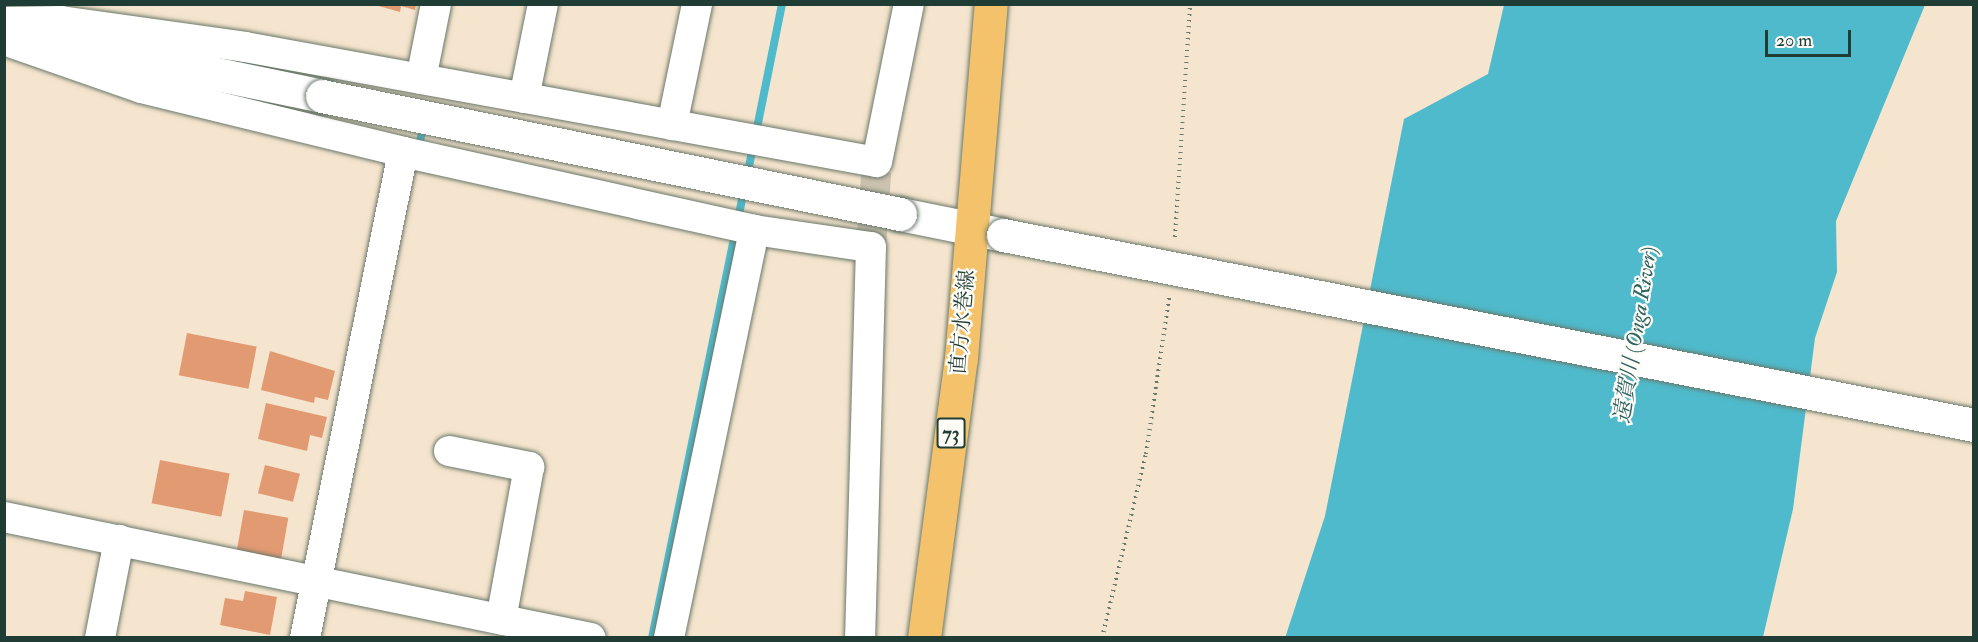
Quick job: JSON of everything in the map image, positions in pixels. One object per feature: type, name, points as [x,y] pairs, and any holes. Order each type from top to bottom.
[{"type":"main road","name":"直方水巻線","points":[[924,638],[972,228],[991,4]]},
{"type":"street","points":[[432,81],[436,4]]},
{"type":"street","points":[[524,98],[543,4]]},
{"type":"street","points":[[672,125],[697,4]]},
{"type":"street","points":[[4,22],[107,28],[432,81],[877,162],[909,4]]},
{"type":"street","points":[[4,30],[1003,235],[1974,425]]},
{"type":"street","points":[[4,40],[141,88],[416,155],[743,227],[871,247],[860,638]]},
{"type":"street","points":[[305,638],[327,582],[416,155]]},
{"type":"street","points":[[669,638],[743,227]]},
{"type":"street","points":[[448,450],[529,467],[501,619]]},
{"type":"street","points":[[4,517],[591,638]]},
{"type":"street","points":[[100,638],[119,540]]},
{"type":"path","points":[[1175,242],[1190,4]]},
{"type":"path","points":[[1102,638],[1146,454],[1170,288]]},
{"type":"water","name":"遠賀川 (Onga River)","points":[[1504,5],[1925,5],[1836,221],[1837,272],[1815,338],[1793,509],[1763,637],[1285,638],[1325,516],[1404,119],[1488,74]]},
{"type":"building","points":[[416,4],[415,10],[401,6],[400,12],[375,5]]},
{"type":"building","points":[[187,333],[257,347],[248,389],[179,375]]},
{"type":"building","points":[[270,351],[335,371],[328,400],[315,397],[314,403],[261,390]]},
{"type":"building","points":[[266,403],[327,417],[322,438],[310,435],[307,451],[258,439]]},
{"type":"building","points":[[160,460],[230,474],[221,517],[152,503]]},
{"type":"building","points":[[265,465],[300,474],[293,502],[258,493]]},
{"type":"building","points":[[244,510],[288,518],[281,560],[237,552]]},
{"type":"building","points":[[245,591],[277,597],[270,635],[220,625],[225,598],[243,601]]},
{"type":"waterway","points":[[756,133],[782,4]]},
{"type":"waterway","points":[[418,151],[424,122]]},
{"type":"waterway","points":[[747,177],[753,146]]},
{"type":"waterway","points":[[652,638],[744,190]]},
{"type":"tunnel","points":[[871,247],[877,162]]}]
